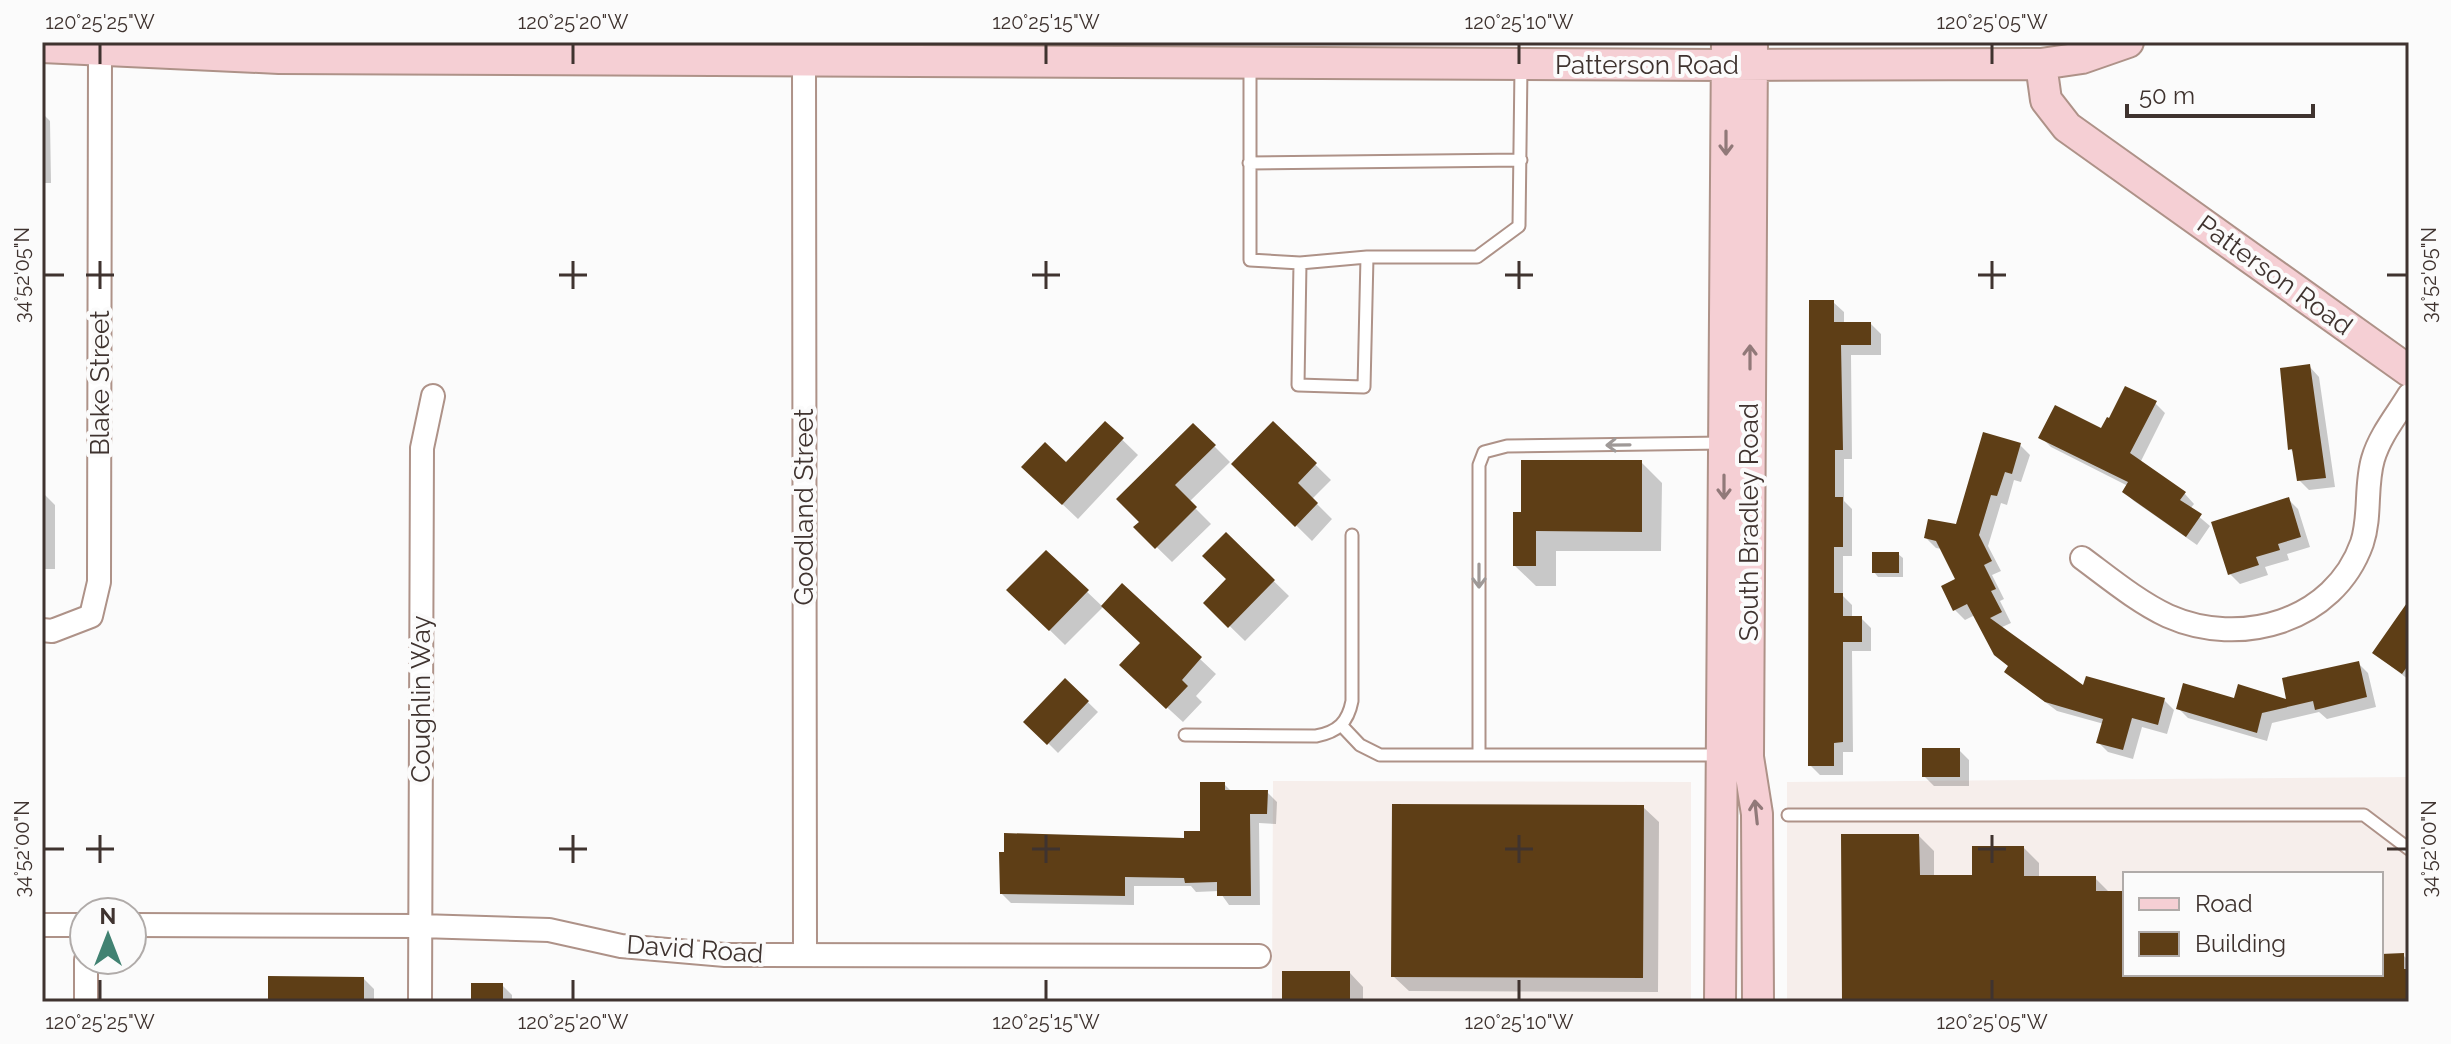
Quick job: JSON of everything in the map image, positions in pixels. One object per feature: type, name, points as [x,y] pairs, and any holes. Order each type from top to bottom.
[{"type":"street","points":[[2041,64],[2082,58],[2128,42]]},
{"type":"street","name":"Patterson Road","points":[[42,47],[720,55],[804,61],[1250,63],[1401,53],[1521,64],[1739,54],[2041,64],[2046,100],[2067,127],[2409,371]]},
{"type":"street","name":"Blake Street","points":[[42,630],[52,631],[91,616],[99,582],[100,50]]},
{"type":"street","name":"South Bradley Road","points":[[1739,54],[1724,443],[1734,756],[1757,814],[1758,1002]]},
{"type":"street","name":"South Bradley Road","points":[[1720,1002],[1734,756],[1739,54]]},
{"type":"street","name":"Goodland Street","points":[[804,61],[805,954]]},
{"type":"street","points":[[2082,558],[2165,615],[2194,626],[2229,631],[2263,628],[2311,608],[2341,580],[2355,557],[2368,514],[2373,460],[2384,433],[2409,395]]},
{"type":"street","name":"Coughlin Way","points":[[420,1002],[422,448],[433,396]]},
{"type":"street","points":[[1731,1002],[1738,982],[1738,887],[1757,847]]},
{"type":"street","points":[[42,925],[68,925]]},
{"type":"street","name":"David Road","points":[[148,925],[420,926],[549,930],[621,946],[725,955],[1259,956]]},
{"type":"street","points":[[86,976],[86,1002]]},
{"type":"lane","points":[[1250,63],[1250,260],[1300,263],[1367,257],[1477,257],[1519,226],[1521,64]]},
{"type":"lane","points":[[1249,163],[1521,160]]},
{"type":"lane","points":[[1300,263],[1298,385],[1364,387],[1367,257]]},
{"type":"lane","points":[[1479,755],[1479,465],[1484,452],[1507,446],[1724,443]]},
{"type":"lane","points":[[1185,735],[1316,736],[1342,726],[1350,713],[1352,701],[1352,535]]},
{"type":"lane","points":[[1342,726],[1360,745],[1380,755],[1734,756]]},
{"type":"lane","points":[[1788,815],[2364,815],[2409,849]]},
{"type":"shaded area","points":[[2409,777],[2409,1002],[1787,1002],[1787,782]]},
{"type":"shaded area","points":[[1273,781],[1691,782],[1691,1002],[1272,1002]]},
{"type":"building","points":[[1809,300],[1834,300],[1834,322],[1871,322],[1871,345],[1841,345],[1843,450],[1835,450],[1835,497],[1843,497],[1843,547],[1834,547],[1834,593],[1843,593],[1843,616],[1862,616],[1862,642],[1843,642],[1843,742],[1834,743],[1834,766],[1808,766]]},
{"type":"building","points":[[2310,364],[2326,478],[2297,481],[2292,449],[2288,450],[2280,368]]},
{"type":"building","points":[[2125,386],[2157,401],[2130,453],[2186,492],[2180,500],[2202,514],[2186,537],[2122,492],[2128,482],[2038,438],[2055,405],[2101,428]]},
{"type":"building","points":[[1105,421],[1124,438],[1062,505],[1021,467],[1045,442],[1066,462]]},
{"type":"building","points":[[1273,421],[1317,463],[1298,483],[1318,503],[1295,527],[1231,464]]},
{"type":"building","points":[[1193,423],[1216,445],[1175,485],[1197,507],[1155,549],[1133,527],[1139,522],[1116,499]]},
{"type":"building","points":[[1983,432],[2021,443],[2012,474],[2005,472],[1997,496],[1991,495],[1979,535],[1992,561],[1984,565],[1996,589],[1991,591],[2002,612],[1990,618],[2083,685],[2086,676],[2165,698],[2158,725],[2132,718],[2123,750],[2096,743],[2103,719],[2045,702],[2004,672],[2008,666],[1994,655],[1967,604],[1953,611],[1941,586],[1955,579],[1936,541],[1924,538],[1928,519],[1956,524]]},
{"type":"building","points":[[1521,460],[1642,460],[1642,532],[1536,531],[1536,566],[1513,566],[1513,512],[1521,512]]},
{"type":"building","points":[[2289,497],[2301,537],[2278,544],[2280,550],[2256,557],[2259,565],[2228,575],[2211,522]]},
{"type":"building","points":[[1226,532],[1275,580],[1228,628],[1203,603],[1226,579],[1202,556]]},
{"type":"building","points":[[1046,550],[1089,590],[1049,631],[1006,590]]},
{"type":"building","points":[[1872,552],[1899,552],[1899,573],[1872,573]]},
{"type":"building","points":[[1122,583],[1202,657],[1182,680],[1188,686],[1166,709],[1119,665],[1140,643],[1101,606]]},
{"type":"building","points":[[2409,600],[2409,664],[2402,674],[2372,653]]},
{"type":"building","points":[[2359,661],[2367,697],[2315,710],[2313,701],[2262,713],[2257,733],[2176,709],[2183,683],[2234,698],[2238,684],[2286,699],[2282,678]]},
{"type":"building","points":[[1065,678],[1089,701],[1047,745],[1023,722]]},
{"type":"building","points":[[1922,748],[1960,748],[1960,777],[1922,777]]},
{"type":"building","points":[[1200,782],[1225,782],[1225,790],[1268,790],[1267,814],[1250,814],[1251,896],[1217,896],[1217,882],[1185,883],[1184,878],[1125,877],[1125,896],[1000,894],[999,852],[1004,852],[1004,833],[1184,838],[1184,831],[1200,831]]},
{"type":"building","points":[[1392,804],[1644,805],[1643,978],[1391,977]]},
{"type":"building","points":[[1841,834],[1919,834],[1920,875],[1972,875],[1972,846],[2024,846],[2024,876],[2096,876],[2096,891],[2123,891],[2123,976],[2383,976],[2383,954],[2404,953],[2404,969],[2409,969],[2409,1002],[1842,1002]]},
{"type":"building","points":[[1282,971],[1350,971],[1350,1002],[1282,1002]]},
{"type":"building","points":[[268,976],[364,977],[364,1002],[268,1002]]},
{"type":"building","points":[[471,983],[503,983],[503,1002],[471,1002]]}]
